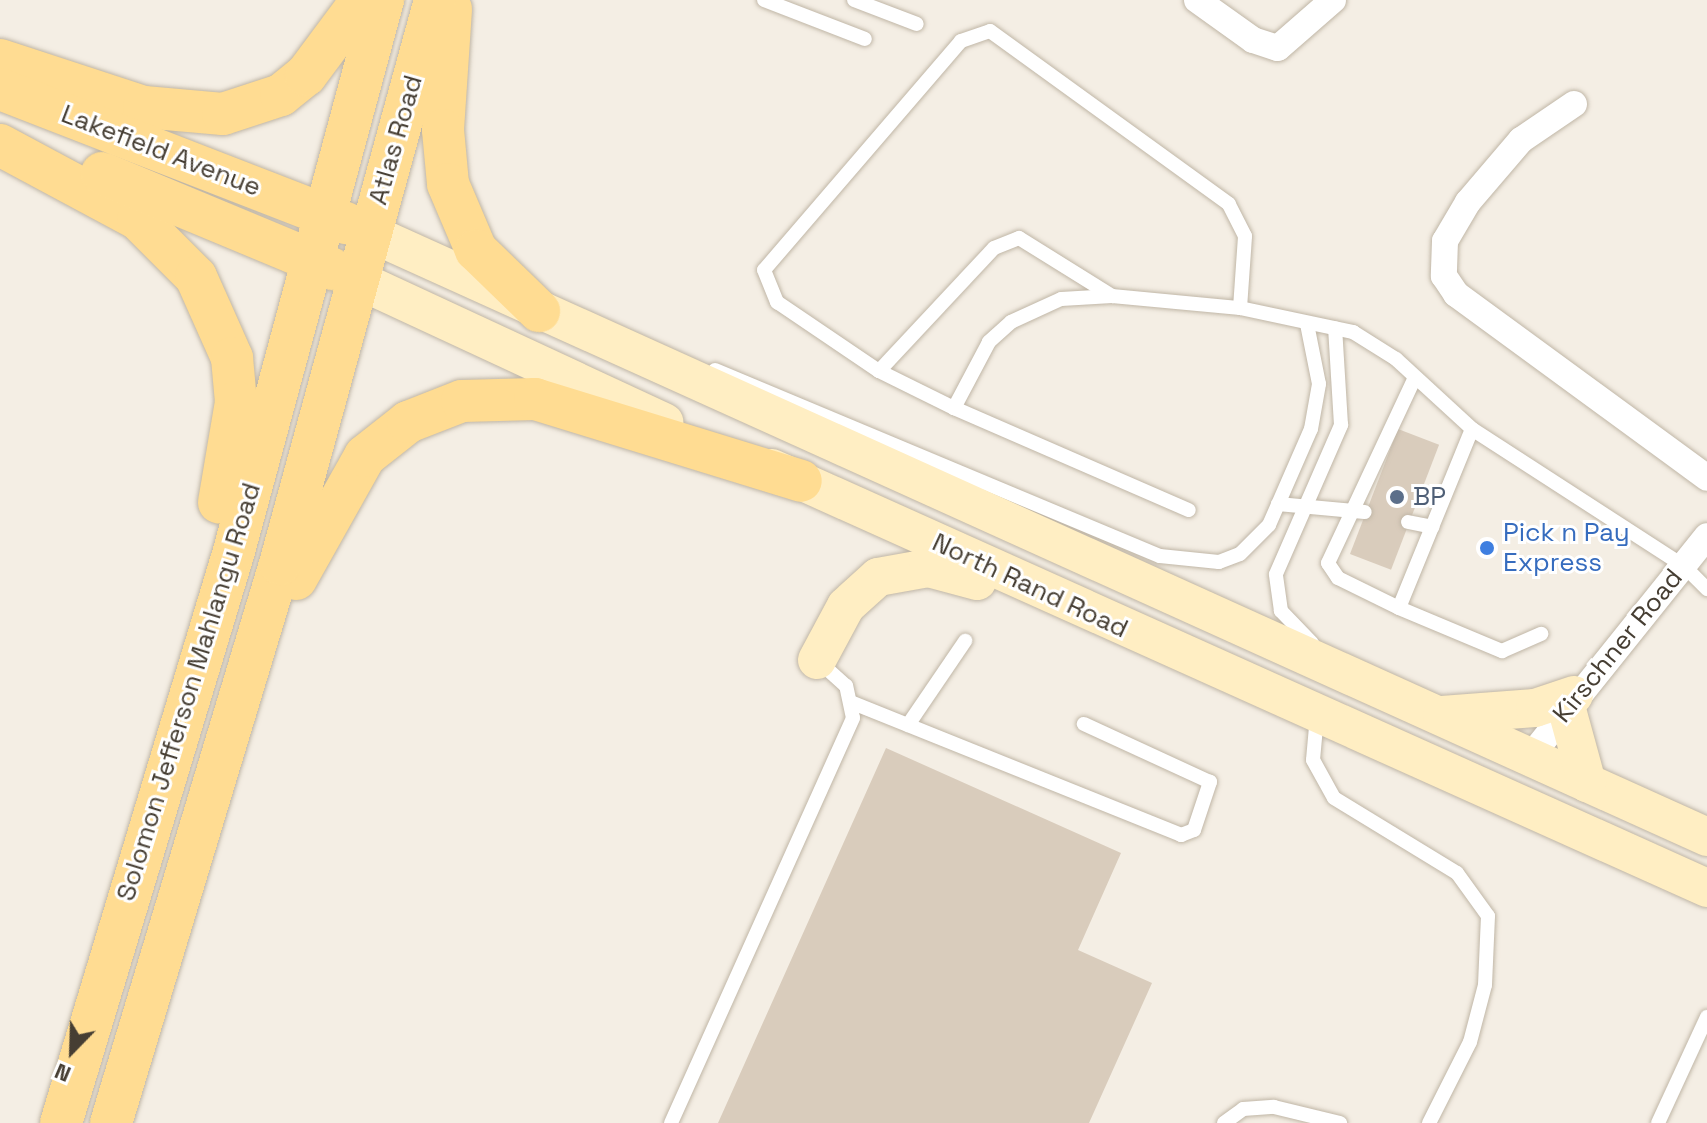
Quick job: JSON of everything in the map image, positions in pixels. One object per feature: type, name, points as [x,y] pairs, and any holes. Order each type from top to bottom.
[{"type":"main road","points":[[0,60],[144,107],[223,114],[251,109],[297,82],[362,0]]},
{"type":"main road","name":"Atlas Road","points":[[309,259],[383,0]]},
{"type":"main road","name":"Atlas Road","points":[[356,279],[435,0]]},
{"type":"main road","points":[[451,0],[443,130],[448,184],[476,250],[539,311]]},
{"type":"main road","name":"Lakefield Avenue","points":[[0,89],[370,233]]},
{"type":"main road","name":"Lakefield Avenue","points":[[0,130],[356,279]]},
{"type":"main road","points":[[0,145],[80,183],[175,251],[216,312],[232,358],[236,402],[228,458],[185,655],[177,732]]},
{"type":"main road","name":"North Rand Road","points":[[370,233],[1707,837]]},
{"type":"main road","name":"Solomon Jefferson Mahlangu Road","points":[[61,1123],[234,551],[309,259]]},
{"type":"main road","name":"North Rand Road","points":[[356,279],[1143,637],[1707,888]]},
{"type":"main road","name":"Solomon Jefferson Mahlangu Road","points":[[111,1123],[221,745],[280,564],[356,279]]},
{"type":"main road","points":[[221,745],[346,479],[383,438],[433,409],[535,399],[801,481]]},
{"type":"main road","points":[[817,660],[859,592],[878,577],[928,568],[1143,637]]},
{"type":"main road","points":[[1435,716],[1535,708],[1570,701],[1587,783]]},
{"type":"main road","points":[[1530,757],[1538,784],[1564,805],[1707,870]]},
{"type":"street","points":[[1197,0],[1253,40],[1278,48],[1333,0]]},
{"type":"street","points":[[1574,104],[1521,140],[1468,202],[1445,241],[1444,276],[1456,294],[1707,478]]},
{"type":"street","name":"Kirschner Road","points":[[1530,757],[1570,701],[1707,536]]},
{"type":"lane","points":[[764,0],[865,39]]},
{"type":"lane","points":[[854,0],[917,24]]},
{"type":"lane","points":[[1189,510],[954,408],[879,371],[777,302],[765,266],[961,41],[981,32],[1002,33],[1229,204],[1245,236],[1240,308]]},
{"type":"lane","points":[[879,371],[1007,241],[1028,238],[1112,296]]},
{"type":"lane","points":[[954,408],[989,342],[1011,322],[1061,299],[1112,296],[1240,308],[1335,328],[1372,342],[1472,429],[1684,566],[1707,589]]},
{"type":"lane","points":[[618,345],[743,379],[1186,563],[1240,554],[1278,504],[1318,406],[1307,324]]},
{"type":"lane","points":[[1335,328],[1341,425],[1308,506],[1282,551],[1277,594],[1292,626],[1343,672]]},
{"type":"lane","points":[[1414,379],[1350,509],[1328,563],[1338,578],[1399,608],[1502,651],[1541,634]]},
{"type":"lane","points":[[1399,608],[1472,429]]},
{"type":"lane","points":[[1278,504],[1365,512]]},
{"type":"lane","points":[[1408,522],[1433,527]]},
{"type":"lane","points":[[908,725],[965,641]]},
{"type":"lane","points":[[817,660],[853,703],[1181,835],[1194,830],[1210,782],[1084,724]]},
{"type":"lane","points":[[671,1123],[847,735],[853,703]]},
{"type":"lane","points":[[1317,715],[1313,760],[1334,798],[1457,873],[1488,916],[1485,985],[1470,1042],[1439,1115],[1429,1123]]},
{"type":"lane","points":[[1658,1123],[1707,1017]]},
{"type":"lane","points":[[1224,1123],[1243,1109],[1274,1107],[1340,1123]]},
{"type":"building","points":[[1398,429],[1439,445],[1391,570],[1350,554]]},
{"type":"building","points":[[886,748],[1121,853],[1078,950],[1152,983],[1089,1123],[718,1123]]},
{"type":"place","name":"BP","points":[[1397,497]]},
{"type":"place","name":"Pick n Pay Express","points":[[1487,548]]}]
